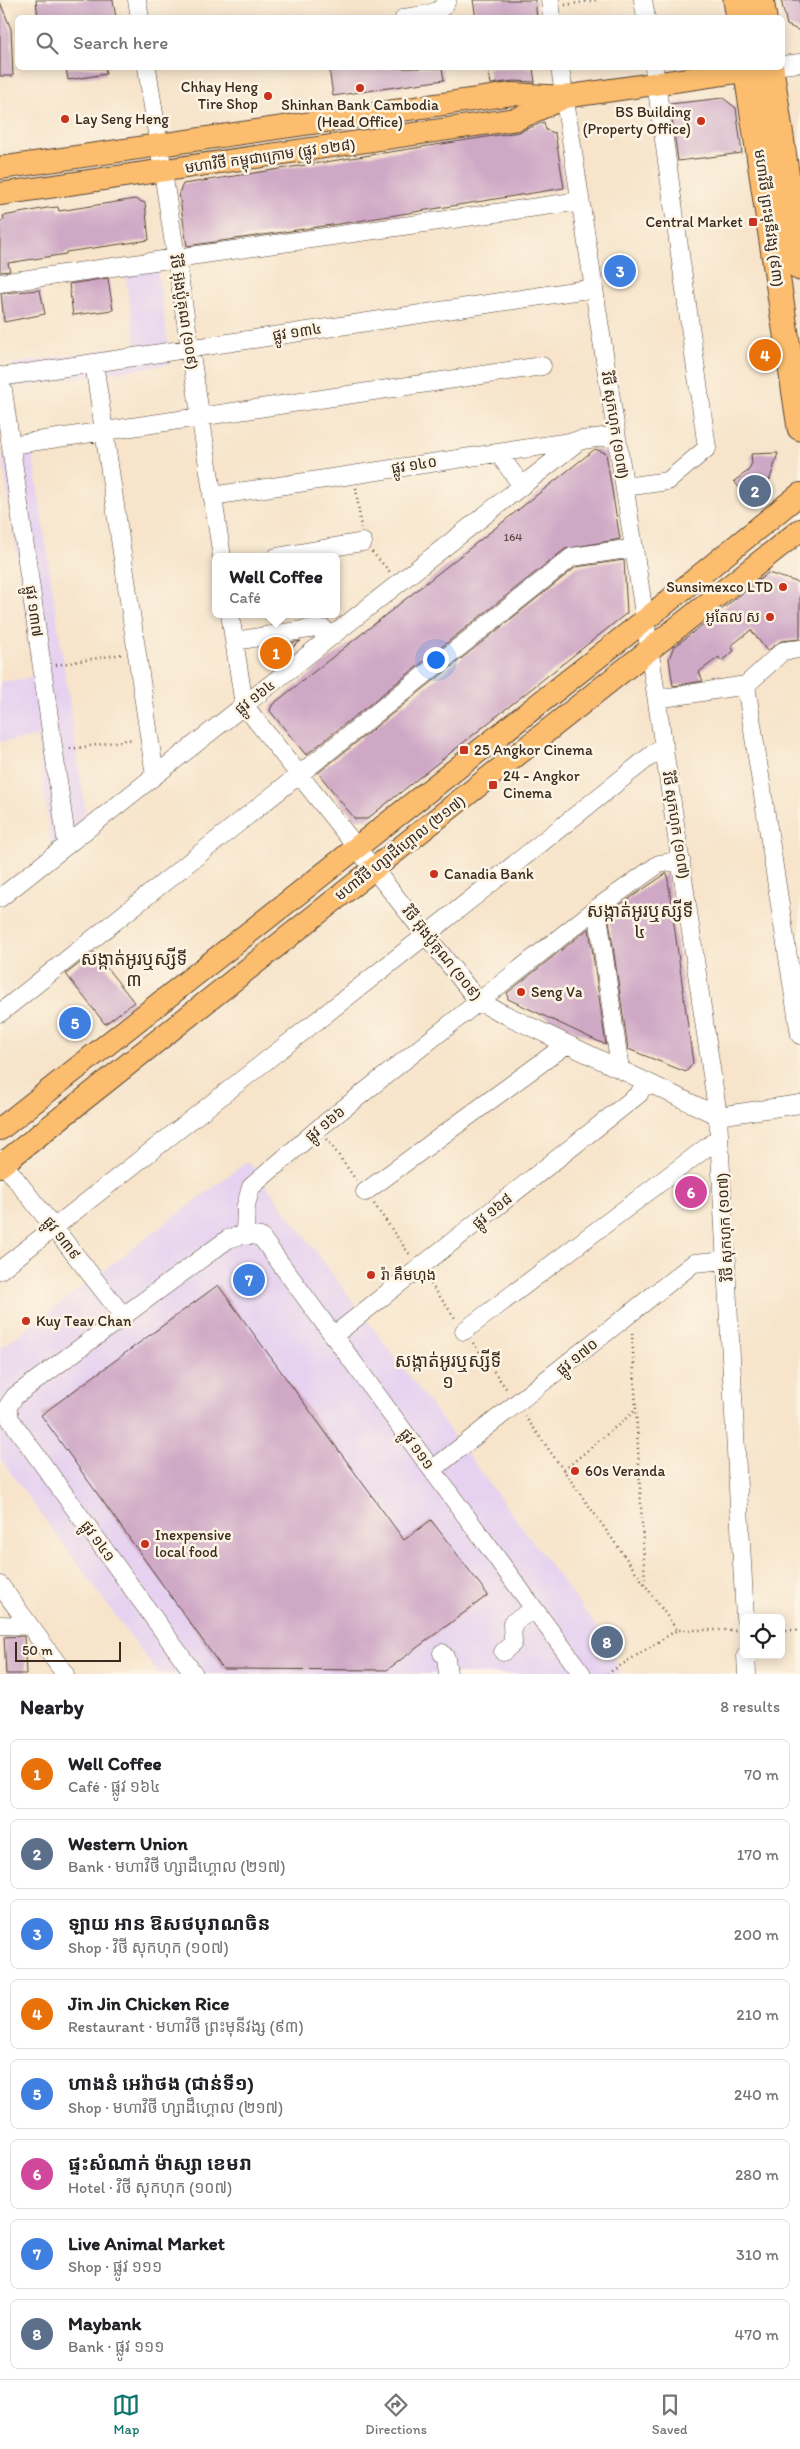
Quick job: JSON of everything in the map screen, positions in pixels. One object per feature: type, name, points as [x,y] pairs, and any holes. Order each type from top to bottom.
[{"type":"highway","points":[[736,0],[738,15]]},
{"type":"highway","points":[[761,0],[764,15]]},
{"type":"highway","name":"មហាវិថី ព្រះមុនីវង្ស (៩៣)","points":[[758,70],[798,235],[800,268]]},
{"type":"highway","name":"មហាវិថី ព្រះមុនីវង្ស (៩៣)","points":[[758,70],[800,428]]},
{"type":"main road","name":"មហាវិថី កម្ពុជាក្រោម (ផ្លូវ ១២៨)","points":[[0,194],[517,119],[564,97],[655,76],[732,70]]},
{"type":"main road","name":"មហាវិថី កម្ពុជាក្រោម (ផ្លូវ ១២៨)","points":[[0,168],[512,94],[564,97]]},
{"type":"main road","name":"មហាវិថី ហ្សាដឹហ្គោល (២១៧)","points":[[0,1129],[645,620],[800,494]]},
{"type":"main road","name":"មហាវិថី ហ្សាដឹហ្គោល (២១៧)","points":[[1,1163],[800,530]]},
{"type":"street","points":[[137,0],[140,15]]},
{"type":"street","points":[[420,15],[436,12],[446,4],[447,0]]},
{"type":"street","points":[[644,0],[646,15]]},
{"type":"street","points":[[785,66],[800,63]]},
{"type":"street","name":"វិថី អ៊ុងប៉ូគុណ (១០៩)","points":[[147,70],[221,553]]},
{"type":"street","name":"វិថី សុកហុក (១០៧)","points":[[560,70],[650,650],[718,1116],[745,1614]]},
{"type":"street","points":[[625,487],[668,481],[707,448],[655,76]]},
{"type":"street","points":[[0,283],[580,201]]},
{"type":"street","name":"ផ្លូវ ១៣៤","points":[[1,377],[594,288]]},
{"type":"street","points":[[94,363],[155,776]]},
{"type":"street","points":[[11,445],[542,366]]},
{"type":"street","name":"ផ្លូវ ១៣៧","points":[[1,377],[67,845]]},
{"type":"street","name":"ផ្លូវ ១៤០","points":[[212,496],[616,435]]},
{"type":"street","name":"ផ្លូវ ១៦៤","points":[[0,898],[580,440]]},
{"type":"street","points":[[498,453],[522,486]]},
{"type":"street","points":[[299,553],[363,542]]},
{"type":"street","points":[[0,1013],[572,557],[634,548]]},
{"type":"street","name":"វិថី អ៊ុងប៉ូគុណ (១០៩)","points":[[231,618],[244,705],[479,1002],[718,1116]]},
{"type":"street","points":[[234,641],[315,628],[324,629],[331,636]]},
{"type":"street","points":[[657,699],[746,685],[783,651],[800,649]]},
{"type":"street","points":[[746,685],[800,1035]]},
{"type":"street","points":[[0,1270],[426,935],[664,744]]},
{"type":"street","name":"ផ្លូវ ១៦៦","points":[[245,1234],[246,1206],[251,1187],[319,1128],[597,908],[659,864],[681,860]]},
{"type":"street","points":[[597,908],[620,1069]]},
{"type":"street","points":[[365,1192],[567,1044]]},
{"type":"street","name":"ផ្លូវ ១៦៨","points":[[334,1336],[639,1094],[645,1081]]},
{"type":"street","points":[[718,1116],[800,1104]]},
{"type":"street","points":[[464,1331],[719,1138]]},
{"type":"street","name":"ផ្លូវ ១៣៩","points":[[1,1163],[124,1317]]},
{"type":"street","points":[[4,1406],[228,1239],[245,1234]]},
{"type":"street","name":"ផ្លូវ ១១១","points":[[245,1234],[261,1237],[533,1610],[582,1674]]},
{"type":"street","name":"ផ្លូវ ១៧០","points":[[432,1470],[518,1405],[694,1263],[727,1260]]},
{"type":"street","name":"ផ្លូវ ១៤១","points":[[4,1406],[10,1419],[194,1674]]},
{"type":"street","points":[[0,1585],[65,1674]]},
{"type":"street","points":[[503,1652],[513,1643],[512,1623],[533,1610]]},
{"type":"street","points":[[0,1625],[30,1626]]},
{"type":"street","points":[[442,1653],[446,1658],[448,1674]]},
{"type":"street","points":[[746,1659],[747,1674]]},
{"type":"path","points":[[551,8],[596,0]]},
{"type":"path","points":[[42,668],[136,651]]},
{"type":"path","points":[[54,752],[148,737]]},
{"type":"path","points":[[319,1128],[677,1630]]},
{"type":"path","points":[[631,1314],[645,1583]]},
{"type":"path","points":[[564,1470],[636,1410]]},
{"type":"path","points":[[608,1674],[677,1630],[740,1630]]},
{"type":"path","points":[[785,1630],[800,1630]]},
{"type":"shaded area","points":[[156,261],[171,364],[16,387],[13,364],[136,345],[124,266]]},
{"type":"shaded area","points":[[32,449],[87,822],[52,851],[37,737],[0,742],[0,682],[35,677],[2,453]]},
{"type":"shaded area","points":[[248,1161],[607,1641],[621,1674],[158,1674],[0,1458],[0,1349]]},
{"type":"building","points":[[36,0],[113,0],[116,15],[38,15]]},
{"type":"building","points":[[473,0],[535,0],[537,15],[476,15]]},
{"type":"building","points":[[781,0],[800,0],[800,31],[787,25]]},
{"type":"building","points":[[0,2],[11,29],[13,76],[0,76]]},
{"type":"building","points":[[66,70],[105,70],[106,74],[68,80]]},
{"type":"building","name":"Shinhan Bank Cambodia (Head Office)","points":[[329,70],[442,70],[444,80],[333,96]]},
{"type":"building","points":[[488,70],[533,70],[535,82],[513,81],[491,84]]},
{"type":"building","name":"BS Building (Property Office)","points":[[723,98],[736,108],[742,153],[678,161],[670,104]]},
{"type":"building","points":[[544,122],[546,130],[555,133],[564,188],[187,246],[179,193],[183,184],[519,132]]},
{"type":"building","points":[[135,199],[145,203],[149,240],[66,252],[66,254],[8,263],[10,271],[0,272],[0,221],[4,220],[3,216],[47,208],[58,207],[59,211]]},
{"type":"building","points":[[108,278],[113,310],[73,315],[69,284]]},
{"type":"building","points":[[40,290],[45,314],[4,322],[1,293]]},
{"type":"building","points":[[595,449],[606,453],[620,539],[565,549],[306,755],[270,711],[272,705]]},
{"type":"building","points":[[778,453],[770,479],[750,502],[734,481],[748,471],[752,463],[751,454]]},
{"type":"building","points":[[624,560],[627,613],[367,819],[355,819],[318,773],[576,567]]},
{"type":"building","points":[[768,573],[800,583],[800,639],[781,641],[767,651],[751,630],[731,646],[734,651],[721,661],[719,657],[699,672],[703,681],[673,686],[669,659],[673,648]]},
{"type":"building","points":[[301,641],[269,664],[265,647]]},
{"type":"building","points":[[667,873],[693,1063],[686,1072],[628,1049],[608,913]]},
{"type":"building","points":[[589,928],[606,1045],[508,999],[507,993]]},
{"type":"building","points":[[94,952],[134,1002],[105,1024],[66,974]]},
{"type":"building","points":[[218,1285],[404,1540],[431,1520],[488,1595],[387,1670],[223,1669],[41,1415]]},
{"type":"building","points":[[24,1636],[26,1674],[6,1674],[4,1637]]},
{"type":"place","name":"Shinhan Bank Cambodia (Head Office)","points":[[360,88]]},
{"type":"place","name":"Chhay Heng Tire Shop","points":[[268,96]]},
{"type":"place","name":"Lay Seng Heng","points":[[65,119]]},
{"type":"place","name":"BS Building (Property Office)","points":[[701,121]]},
{"type":"place","name":"Central Market","points":[[753,222]]},
{"type":"place","name":"ឡាយ អាន ឱសថបុរាណចិន","points":[[620,271]]},
{"type":"place","name":"Jin Jin Chicken Rice","points":[[765,355]]},
{"type":"place","name":"Western Union","points":[[755,491]]},
{"type":"place","name":"Sunsimexco LTD","points":[[783,587]]},
{"type":"place","name":"អូតែល ស","points":[[770,617]]},
{"type":"place","name":"Well Coffee","points":[[276,653]]},
{"type":"place","name":"25 Angkor Cinema","points":[[464,750]]},
{"type":"place","name":"24 - Angkor Cinema","points":[[493,785]]},
{"type":"place","name":"Canadia Bank","points":[[434,874]]},
{"type":"place","name":"Seng Va","points":[[521,992]]},
{"type":"place","name":"ហាងនំ អេរ៉ាថង (ជាន់ទី១)","points":[[75,1023]]},
{"type":"place","name":"ផ្ទះសំណាក់ ម៉ាស្សា ខេមរា","points":[[691,1192]]},
{"type":"place","name":"រ៉ា គឹមហុង","points":[[371,1275]]},
{"type":"place","name":"Live Animal Market","points":[[249,1280]]},
{"type":"place","name":"Kuy Teav Chan","points":[[26,1321]]},
{"type":"place","name":"60s Veranda","points":[[575,1471]]},
{"type":"place","name":"Inexpensive local food","points":[[145,1544]]},
{"type":"place","name":"Maybank","points":[[607,1642]]},
{"type":"district","name":"សង្កាត់អូរឬស្សីទី ៤","points":[[640,921]]},
{"type":"district","name":"សង្កាត់អូរឬស្សីទី ៣","points":[[134,970]]},
{"type":"district","name":"សង្កាត់អូរឬស្សីទី ១","points":[[448,1371]]}]
